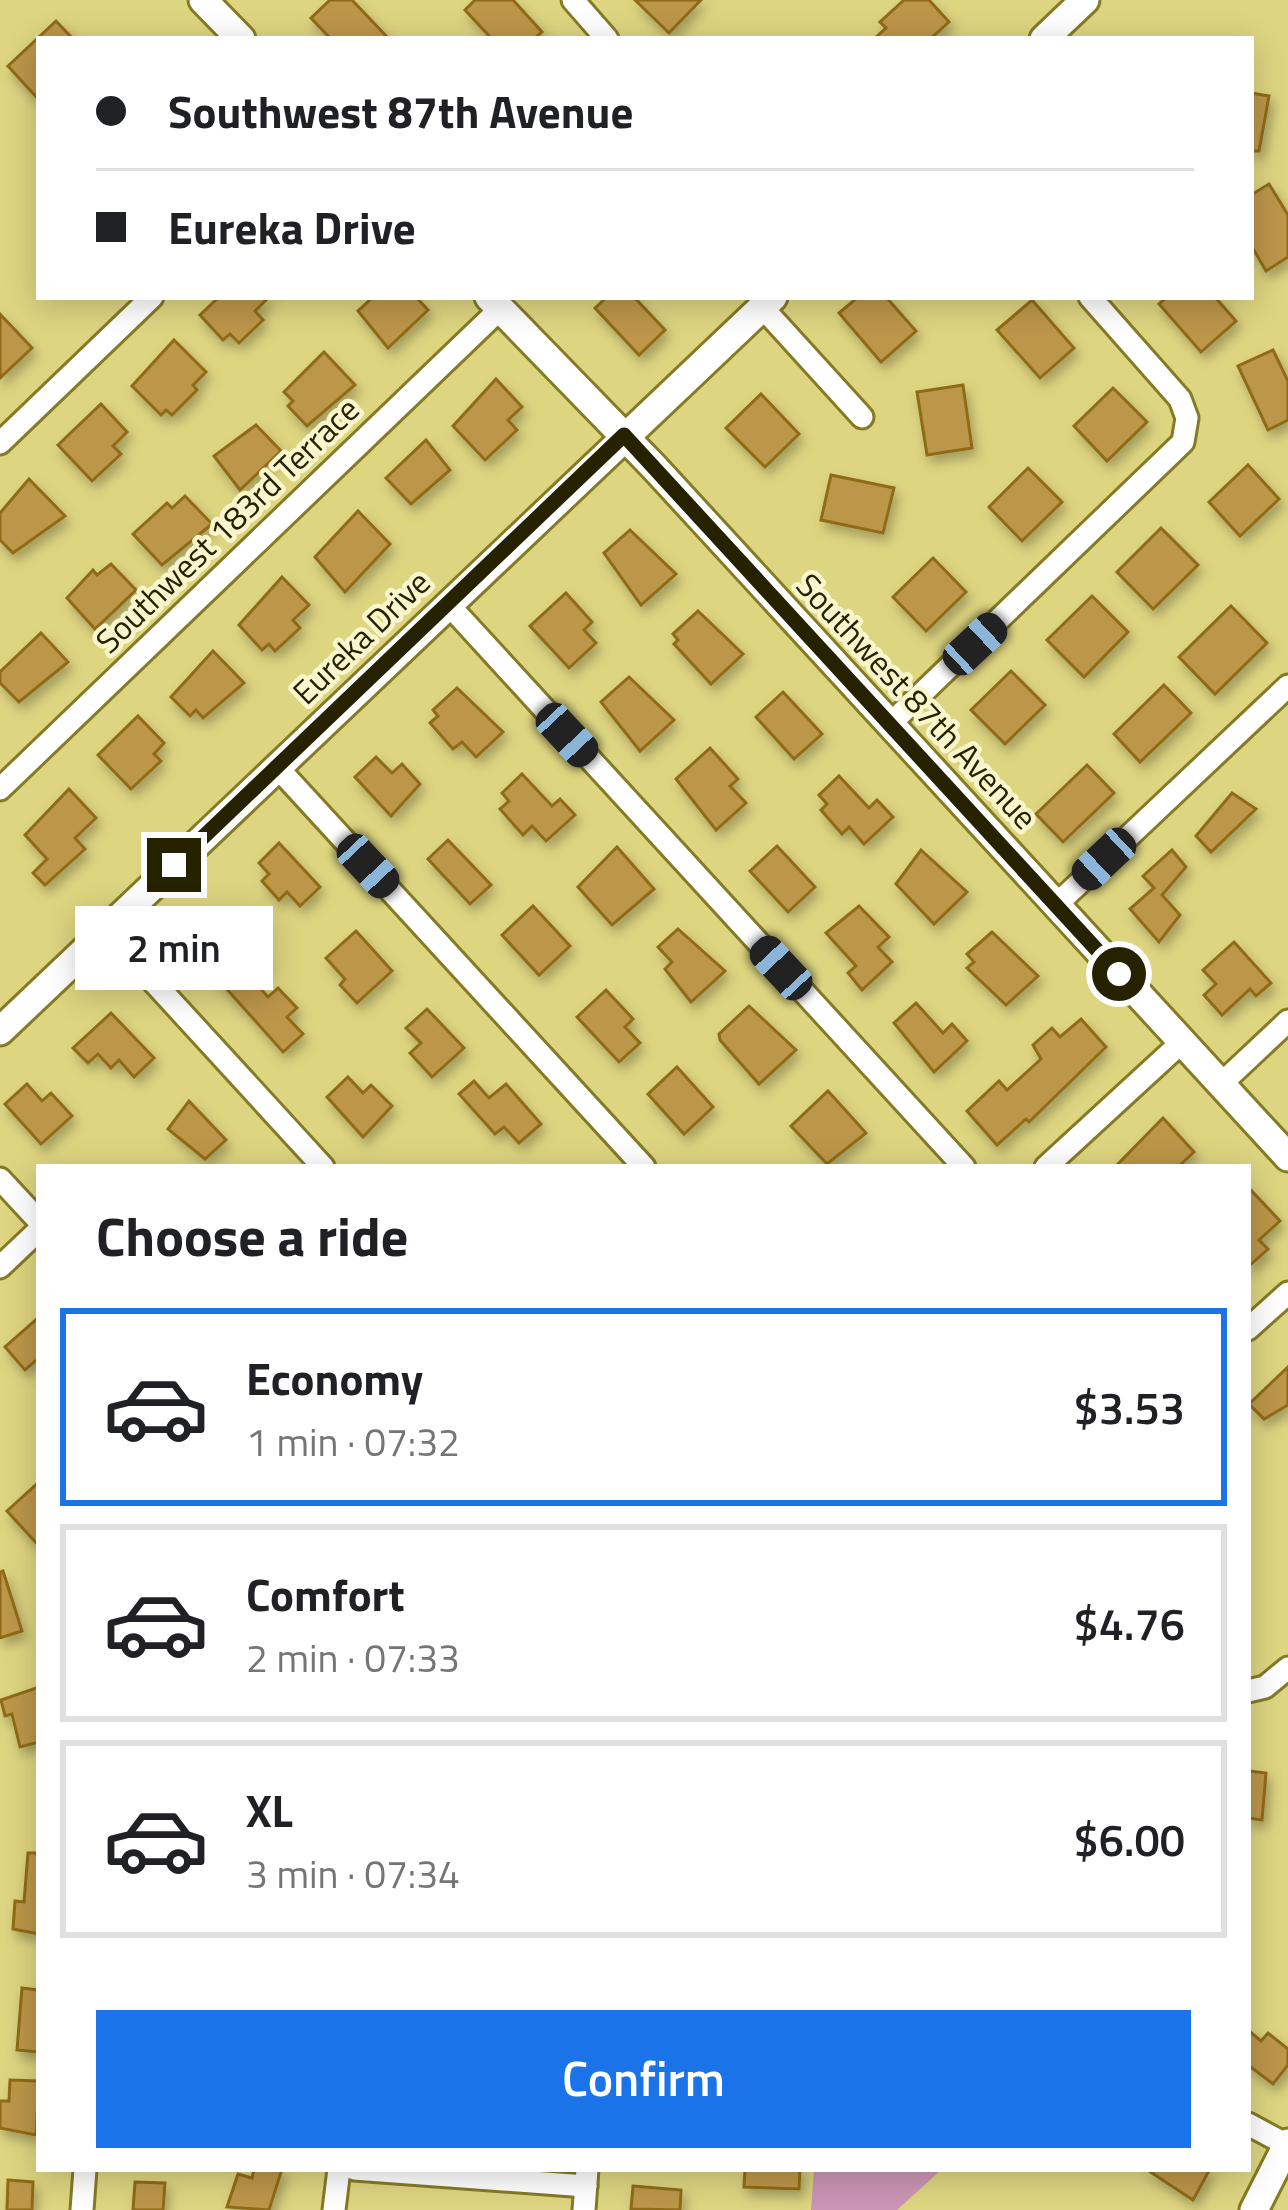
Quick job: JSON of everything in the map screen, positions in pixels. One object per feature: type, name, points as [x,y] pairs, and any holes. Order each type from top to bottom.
[{"type":"street","points":[[203,0],[238,36]]},
{"type":"street","points":[[573,0],[604,36]]},
{"type":"street","points":[[1047,36],[1085,0]]},
{"type":"street","points":[[0,442],[149,300]]},
{"type":"street","points":[[890,724],[1164,466],[1183,442],[1187,418],[1163,376],[1093,300]]},
{"type":"street","points":[[767,302],[862,417]]},
{"type":"street","name":"Eureka Drive","points":[[0,1031],[767,302]]},
{"type":"street","name":"Southwest 87th Avenue","points":[[495,303],[624,435],[1288,1157]]},
{"type":"street","name":"Southwest 183rd Terrace","points":[[0,789],[495,303]]},
{"type":"street","points":[[448,604],[961,1164]]},
{"type":"street","points":[[1056,905],[1288,686]]},
{"type":"street","points":[[277,767],[641,1164]]},
{"type":"street","points":[[106,930],[320,1164]]},
{"type":"street","points":[[1221,1084],[1288,1021]]},
{"type":"street","points":[[1049,1164],[1182,1042]]},
{"type":"street","points":[[0,1179],[36,1218]]},
{"type":"street","points":[[0,1268],[36,1234]]},
{"type":"street","points":[[1251,1326],[1288,1293]]},
{"type":"street","points":[[1251,1690],[1265,1687],[1288,1668]]},
{"type":"street","points":[[1251,2126],[1287,2144],[1254,2210]]},
{"type":"street","points":[[82,2210],[85,2172]]},
{"type":"street","points":[[334,2210],[339,2172]]},
{"type":"street","points":[[431,2172],[586,2178],[584,2210]]},
{"type":"shaded area","points":[[814,2172],[939,2172],[897,2210],[811,2210]]},
{"type":"building","points":[[330,0],[352,0],[386,36],[328,36],[311,18]]},
{"type":"building","points":[[475,0],[513,0],[542,32],[537,36],[489,36],[465,10]]},
{"type":"building","points":[[635,0],[701,0],[669,33]]},
{"type":"building","points":[[904,0],[929,0],[949,22],[933,36],[877,36],[886,28],[880,22]]},
{"type":"building","points":[[56,21],[70,36],[40,36]]},
{"type":"building","points":[[36,40],[36,97],[8,66]]},
{"type":"building","points":[[1254,94],[1269,96],[1259,151],[1254,151]]},
{"type":"building","points":[[1269,184],[1288,215],[1288,257],[1266,271],[1254,250],[1254,193]]},
{"type":"building","points":[[216,300],[266,300],[255,311],[263,320],[239,343],[230,334],[223,340],[200,315]]},
{"type":"building","points":[[370,300],[419,300],[428,310],[388,348],[358,311]]},
{"type":"building","points":[[604,300],[637,300],[665,330],[639,355],[595,308]]},
{"type":"building","points":[[854,300],[889,300],[916,331],[881,362],[839,313]]},
{"type":"building","points":[[1032,300],[1074,348],[1040,378],[997,330]]},
{"type":"building","points":[[1164,300],[1218,300],[1236,321],[1201,352],[1159,304]]},
{"type":"building","points":[[0,314],[32,348],[0,378]]},
{"type":"building","points":[[174,340],[206,372],[193,385],[197,390],[172,415],[166,410],[161,415],[132,386]]},
{"type":"building","points":[[1273,350],[1288,381],[1288,420],[1268,430],[1238,366]]},
{"type":"building","points":[[324,352],[355,385],[307,426],[288,406],[293,401],[284,392]]},
{"type":"building","points":[[496,379],[522,407],[508,420],[517,430],[485,460],[453,426]]},
{"type":"building","points":[[963,385],[972,448],[927,455],[917,392]]},
{"type":"building","points":[[1113,388],[1147,422],[1107,461],[1074,426]]},
{"type":"building","points":[[761,394],[799,434],[765,467],[726,428]]},
{"type":"building","points":[[101,404],[127,432],[113,446],[121,454],[92,481],[58,445]]},
{"type":"building","points":[[256,425],[281,451],[240,490],[214,456]]},
{"type":"building","points":[[426,440],[450,470],[411,504],[386,478]]},
{"type":"building","points":[[1248,465],[1279,499],[1240,536],[1209,502]]},
{"type":"building","points":[[1028,468],[1062,502],[1022,541],[989,507]]},
{"type":"building","points":[[831,475],[894,488],[883,533],[821,520]]},
{"type":"building","points":[[29,479],[65,516],[13,553],[0,540],[0,513]]},
{"type":"building","points":[[185,496],[212,524],[162,565],[133,534],[167,503],[172,508]]},
{"type":"building","points":[[358,511],[390,544],[345,592],[315,557]]},
{"type":"building","points":[[1161,528],[1198,565],[1153,609],[1117,572]]},
{"type":"building","points":[[630,530],[676,574],[641,605],[604,553]]},
{"type":"building","points":[[933,558],[966,592],[926,631],[893,597]]},
{"type":"building","points":[[111,564],[136,590],[95,629],[67,598],[93,570],[97,575]]},
{"type":"building","points":[[282,577],[309,605],[293,620],[300,628],[275,651],[269,644],[262,650],[239,625]]},
{"type":"building","points":[[566,593],[592,622],[584,630],[596,643],[569,668],[530,626]]},
{"type":"building","points":[[1092,596],[1128,632],[1084,677],[1047,640]]},
{"type":"building","points":[[1231,606],[1267,643],[1215,694],[1179,657]]},
{"type":"building","points":[[698,611],[743,654],[711,684],[674,644],[678,640],[673,634]]},
{"type":"building","points":[[41,633],[68,662],[19,702],[0,683],[0,672]]},
{"type":"building","points":[[213,651],[244,683],[203,718],[196,710],[190,716],[171,697]]},
{"type":"building","points":[[1011,671],[1045,705],[1005,744],[971,710]]},
{"type":"building","points":[[629,677],[674,720],[640,751],[601,702]]},
{"type":"building","points":[[1164,685],[1191,713],[1140,762],[1114,734]]},
{"type":"building","points":[[457,688],[503,732],[476,757],[462,742],[453,749],[430,723],[438,716],[433,710]]},
{"type":"building","points":[[783,692],[822,734],[794,759],[756,717]]},
{"type":"building","points":[[138,716],[164,743],[154,754],[161,761],[131,789],[98,755]]},
{"type":"building","points":[[710,748],[738,779],[730,786],[746,803],[716,830],[676,779]]},
{"type":"building","points":[[376,757],[392,773],[402,764],[420,784],[391,816],[355,777]]},
{"type":"building","points":[[1087,765],[1114,793],[1063,842],[1036,814]]},
{"type":"building","points":[[522,774],[552,806],[560,799],[575,815],[546,841],[532,826],[523,835],[500,809],[509,801],[502,793]]},
{"type":"building","points":[[839,776],[869,808],[877,800],[893,817],[864,844],[849,827],[842,834],[821,810],[827,804],[819,795]]},
{"type":"building","points":[[69,789],[96,818],[75,838],[85,849],[45,885],[33,873],[47,859],[25,835]]},
{"type":"building","points":[[1232,793],[1256,809],[1211,852],[1196,836]]},
{"type":"building","points":[[448,840],[491,885],[470,904],[428,859]]},
{"type":"building","points":[[279,843],[320,887],[300,906],[287,892],[279,900],[262,881],[269,874],[259,863]]},
{"type":"building","points":[[777,846],[815,887],[788,912],[750,871]]},
{"type":"building","points":[[617,847],[654,889],[612,925],[578,887]]},
{"type":"building","points":[[921,850],[967,892],[934,924],[896,884]]},
{"type":"building","points":[[1172,850],[1186,867],[1162,895],[1180,915],[1159,942],[1130,909],[1154,888],[1143,876]]},
{"type":"building","points":[[533,906],[570,946],[539,975],[502,935]]},
{"type":"building","points":[[859,906],[889,937],[878,947],[892,962],[862,990],[848,973],[856,966],[826,933]]},
{"type":"building","points":[[205,920],[219,936],[227,928],[264,962],[249,976],[268,997],[278,988],[297,1008],[287,1017],[303,1034],[283,1052],[183,940]]},
{"type":"building","points":[[678,929],[725,971],[691,1002],[665,969],[672,962],[658,947]]},
{"type":"building","points":[[356,931],[392,971],[357,1003],[340,985],[345,979],[326,958]]},
{"type":"building","points":[[992,932],[1038,976],[1006,1005],[967,968],[974,962],[967,954]]},
{"type":"building","points":[[1234,942],[1271,983],[1256,996],[1250,989],[1222,1015],[1204,995],[1216,984],[1203,970]]},
{"type":"building","points":[[606,990],[633,1019],[625,1027],[640,1043],[619,1062],[577,1017]]},
{"type":"building","points":[[916,1003],[943,1033],[952,1024],[967,1041],[934,1072],[894,1023]]},
{"type":"building","points":[[749,1006],[796,1050],[759,1084],[719,1034]]},
{"type":"building","points":[[427,1009],[464,1048],[432,1077],[410,1053],[421,1043],[406,1028]]},
{"type":"building","points":[[111,1013],[154,1058],[134,1077],[119,1060],[111,1068],[98,1054],[88,1063],[73,1048]]},
{"type":"building","points":[[1081,1019],[1106,1047],[1029,1122],[1026,1119],[997,1145],[967,1111],[999,1081],[1007,1090],[1041,1059],[1033,1045],[1052,1028],[1060,1037]]},
{"type":"building","points":[[677,1067],[713,1107],[684,1134],[648,1094]]},
{"type":"building","points":[[348,1077],[363,1093],[371,1085],[392,1106],[363,1137],[327,1097]]},
{"type":"building","points":[[474,1081],[489,1098],[506,1084],[541,1124],[519,1143],[504,1127],[495,1134],[459,1094]]},
{"type":"building","points":[[27,1084],[42,1101],[51,1093],[72,1116],[41,1144],[5,1104]]},
{"type":"building","points":[[828,1091],[866,1133],[827,1164],[791,1126]]},
{"type":"building","points":[[189,1101],[226,1140],[205,1159],[168,1129]]},
{"type":"building","points":[[1163,1118],[1194,1152],[1181,1164],[1118,1164]]},
{"type":"building","points":[[1251,1190],[1280,1221],[1259,1240],[1268,1249],[1251,1264]]},
{"type":"building","points":[[36,1320],[36,1361],[25,1370],[5,1347]]},
{"type":"building","points":[[1288,1367],[1288,1405],[1264,1419],[1251,1402]]},
{"type":"building","points":[[36,1485],[36,1543],[7,1511]]},
{"type":"building","points":[[0,1572],[22,1631],[0,1638]]},
{"type":"building","points":[[36,1688],[36,1743],[20,1747],[12,1714],[5,1716],[1,1700]]},
{"type":"building","points":[[1251,1771],[1266,1773],[1262,1820],[1251,1818]]},
{"type":"building","points":[[28,1853],[36,1853],[36,1933],[13,1929],[15,1901],[24,1902]]},
{"type":"building","points":[[22,1988],[36,1990],[36,2052],[17,2050]]},
{"type":"building","points":[[1251,2033],[1261,2041],[1268,2033],[1288,2049],[1288,2065],[1273,2084],[1251,2067]]},
{"type":"building","points":[[10,2080],[36,2081],[36,2135],[0,2128],[0,2101],[9,2101]]},
{"type":"building","points":[[253,2172],[281,2172],[269,2210],[227,2207],[238,2174],[252,2178]]},
{"type":"building","points":[[745,2172],[800,2172],[799,2189],[744,2187]]},
{"type":"building","points":[[1151,2172],[1208,2172],[1193,2200]]},
{"type":"building","points":[[8,2180],[33,2182],[32,2210],[7,2210]]},
{"type":"building","points":[[135,2182],[165,2183],[163,2210],[133,2210]]},
{"type":"building","points":[[633,2186],[681,2190],[680,2210],[631,2209]]},
{"type":"route","points":[[174,865],[624,435],[1119,974]]}]
